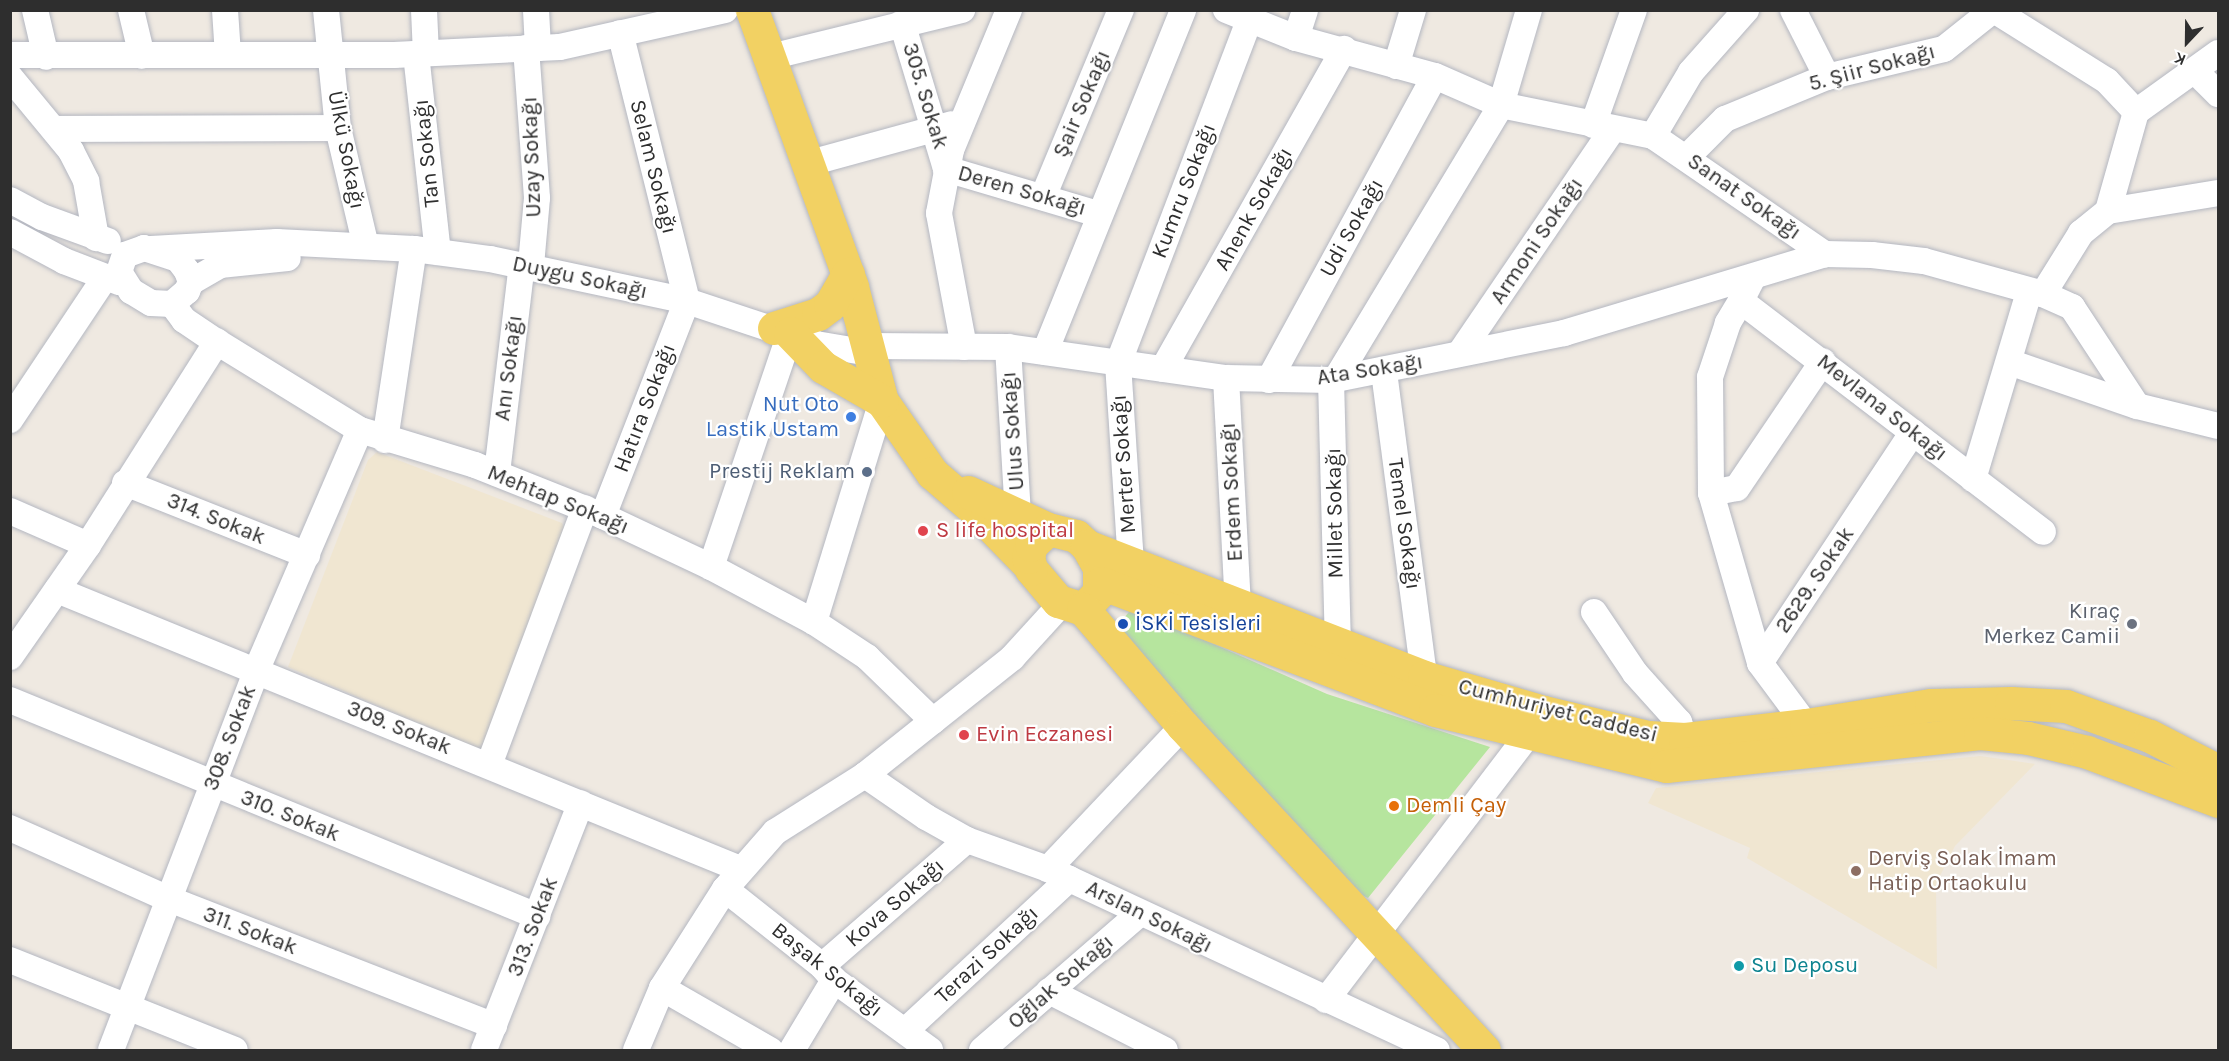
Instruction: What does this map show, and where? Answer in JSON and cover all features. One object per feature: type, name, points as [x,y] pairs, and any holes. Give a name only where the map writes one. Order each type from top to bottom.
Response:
[{"type":"main road","points":[[752,10],[806,164],[848,274],[882,401],[932,473],[975,510],[1030,566],[1044,587],[1082,598],[1183,726],[1484,1050]]},
{"type":"main road","points":[[848,274],[830,305],[818,314],[782,331],[823,367],[882,401]]},
{"type":"main road","points":[[932,473],[1048,529],[1061,530],[1088,546],[1099,568],[1082,598]]},
{"type":"main road","points":[[1030,566],[1031,545],[1048,529]]},
{"type":"main road","name":"Cumhuriyet Caddesi","points":[[1088,546],[1238,607],[1424,677],[1544,712],[1648,737],[1685,739],[1806,725],[1931,705],[2066,706],[2150,736],[2218,771]]},
{"type":"main road","name":"Cumhuriyet Caddesi","points":[[1082,598],[1435,710],[1528,735],[1666,766],[1980,733],[2028,738],[2087,752],[2218,801]]},
{"type":"street","points":[[35,10],[46,57]]},
{"type":"street","points":[[131,10],[142,56]]},
{"type":"street","points":[[225,10],[228,55]]},
{"type":"street","name":"Ülkü Sokağı","points":[[326,10],[338,128],[366,246]]},
{"type":"street","name":"Tan Sokağı","points":[[385,440],[426,250],[421,54],[424,10]]},
{"type":"street","name":"Uzay Sokağı","points":[[526,265],[537,198],[532,48],[536,10]]},
{"type":"street","points":[[10,55],[46,57],[421,54],[532,48],[620,33],[725,10]]},
{"type":"street","points":[[770,57],[902,23],[963,10]]},
{"type":"street","points":[[964,346],[939,213],[946,169],[961,122],[1009,10]]},
{"type":"street","name":"Şair Sokağı","points":[[1043,197],[1121,10]]},
{"type":"street","points":[[1045,352],[1098,214],[1183,10]]},
{"type":"street","name":"Sanat Sokağı","points":[[1226,10],[1296,38],[1344,49],[1435,76],[1501,105],[1653,136],[1687,157],[1825,254],[1872,255],[1924,261],[2036,293],[2072,307],[2138,406]]},
{"type":"street","points":[[1296,38],[1305,10]]},
{"type":"street","points":[[1396,66],[1413,10]]},
{"type":"street","points":[[1334,379],[1501,105],[1529,10]]},
{"type":"street","name":"Armoni Sokağı","points":[[1460,353],[1603,127],[1634,10]]},
{"type":"street","points":[[1653,136],[1691,72],[1746,10]]},
{"type":"street","points":[[1793,10],[1827,76]]},
{"type":"street","points":[[2000,12],[2107,81],[2136,112]]},
{"type":"street","name":"5. Şiir Sokağı","points":[[1687,157],[1725,119],[1827,76],[1944,49],[2000,12]]},
{"type":"street","name":"Kumru Sokağı","points":[[1118,363],[1250,19]]},
{"type":"street","name":"305. Sokak","points":[[902,23],[937,128],[946,169]]},
{"type":"street","name":"Selam Sokağı","points":[[620,33],[687,301]]},
{"type":"street","name":"Ahenk Sokağı","points":[[1163,369],[1344,49]]},
{"type":"street","points":[[2108,211],[2136,112],[2218,53]]},
{"type":"street","points":[[2195,71],[2218,94]]},
{"type":"street","name":"Udi Sokağı","points":[[1269,380],[1435,76]]},
{"type":"street","points":[[10,77],[55,129],[86,181],[96,238]]},
{"type":"street","points":[[806,164],[961,122]]},
{"type":"street","points":[[55,129],[338,128]]},
{"type":"street","name":"Deren Sokağı","points":[[946,169],[1098,214]]},
{"type":"street","points":[[1973,479],[2009,362],[2036,293],[2081,233],[2108,211],[2218,194]]},
{"type":"street","points":[[10,200],[96,238],[147,249],[178,259],[191,282]]},
{"type":"street","points":[[10,232],[114,281],[151,303],[172,304],[187,291],[191,282],[234,262],[366,246]]},
{"type":"street","points":[[10,420],[114,281],[120,264],[133,249],[232,242],[366,246]]},
{"type":"street","name":"Duygu Sokağı","points":[[366,246],[426,250],[526,265],[687,301],[782,331],[802,330],[867,347]]},
{"type":"street","name":"Ata Sokağı","points":[[867,347],[1008,347],[1226,378],[1334,379],[1384,372],[1460,353],[1564,333],[1825,254]]},
{"type":"street","name":"Anı Sokağı","points":[[497,473],[526,265]]},
{"type":"street","points":[[1753,277],[1728,323],[1710,377],[1711,493],[1760,663],[1806,725]]},
{"type":"street","name":"Hatıra Sokağı","points":[[489,765],[594,512],[687,301]]},
{"type":"street","name":"Mevlana Sokağı","points":[[1741,301],[1823,361],[2043,532]]},
{"type":"street","name":"Mehtap Sokağı","points":[[172,304],[184,320],[360,430],[385,440],[497,473],[594,512],[711,567],[814,622],[867,657],[933,721]]},
{"type":"street","points":[[711,567],[782,331]]},
{"type":"street","points":[[10,657],[88,545],[125,483],[217,342]]},
{"type":"street","name":"Ulus Sokağı","points":[[1008,347],[1018,514]]},
{"type":"street","points":[[1711,493],[1737,488],[1823,361]]},
{"type":"street","points":[[2009,362],[2138,406],[2218,426]]},
{"type":"street","name":"Merter Sokağı","points":[[1118,363],[1131,564]]},
{"type":"street","name":"Temel Sokağı","points":[[1384,372],[1424,677]]},
{"type":"street","name":"Erdem Sokağı","points":[[1226,378],[1238,607]]},
{"type":"street","name":"Millet Sokağı","points":[[1334,379],[1338,645]]},
{"type":"street","points":[[814,622],[882,401]]},
{"type":"street","name":"308. Sokak","points":[[111,1050],[257,669],[360,430]]},
{"type":"street","name":"2629. Sokak","points":[[1760,663],[1913,432]]},
{"type":"street","name":"314. Sokak","points":[[125,483],[307,555]]},
{"type":"street","points":[[10,511],[88,545]]},
{"type":"street","name":"309. Sokak","points":[[57,590],[257,669],[581,803],[732,879]]},
{"type":"street","points":[[636,1050],[662,988],[732,879],[775,832],[865,775],[1012,658],[1082,598]]},
{"type":"street","points":[[1594,612],[1635,673],[1679,722],[1685,739]]},
{"type":"street","name":"310. Sokak","points":[[10,700],[537,916]]},
{"type":"street","name":"Terazi Sokağı","points":[[906,1031],[1058,874],[1183,726]]},
{"type":"street","points":[[1326,1000],[1375,932],[1528,735]]},
{"type":"street","name":"Arslan Sokağı","points":[[865,775],[926,817],[967,840],[1058,874],[1437,1050]]},
{"type":"street","name":"313. Sokak","points":[[484,1050],[581,803]]},
{"type":"street","name":"311. Sokak","points":[[10,828],[169,899],[494,1026]]},
{"type":"street","name":"Kova Sokağı","points":[[792,1050],[828,973],[967,840]]},
{"type":"street","name":"Başak Sokağı","points":[[732,879],[828,973],[930,1050]]},
{"type":"street","name":"Oğlak Sokağı","points":[[982,1050],[1140,913]]},
{"type":"street","points":[[10,960],[235,1050]]},
{"type":"street","points":[[662,988],[770,1050]]},
{"type":"street","points":[[1049,991],[1165,1050]]},
{"type":"shaded area","points":[[377,452],[562,523],[567,534],[483,751],[288,667],[368,460]]},
{"type":"shaded area","name":"Derviş Solak İmam Hatip Ortaokulu","points":[[1980,756],[2035,764],[1955,846],[1936,884],[1937,969],[1747,858],[1750,848],[1648,803],[1656,788]]},
{"type":"green space","points":[[1132,608],[1327,694],[1490,747],[1368,898],[1349,889],[1117,627]]},
{"type":"place","name":"Nut Oto Lastik Ustam","points":[[851,417]]},
{"type":"place","name":"Prestij Reklam","points":[[867,472]]},
{"type":"place","name":"S life hospital","points":[[923,531]]},
{"type":"place","name":"İSKİ Tesisleri","points":[[1123,624]]},
{"type":"place","name":"Kıraç Merkez Camii","points":[[2132,624]]},
{"type":"place","name":"Evin Eczanesi","points":[[964,735]]},
{"type":"place","name":"Demli Çay","points":[[1394,806]]},
{"type":"place","name":"Derviş Solak İmam Hatip Ortaokulu","points":[[1856,871]]},
{"type":"place","name":"Su Deposu","points":[[1739,966]]}]
